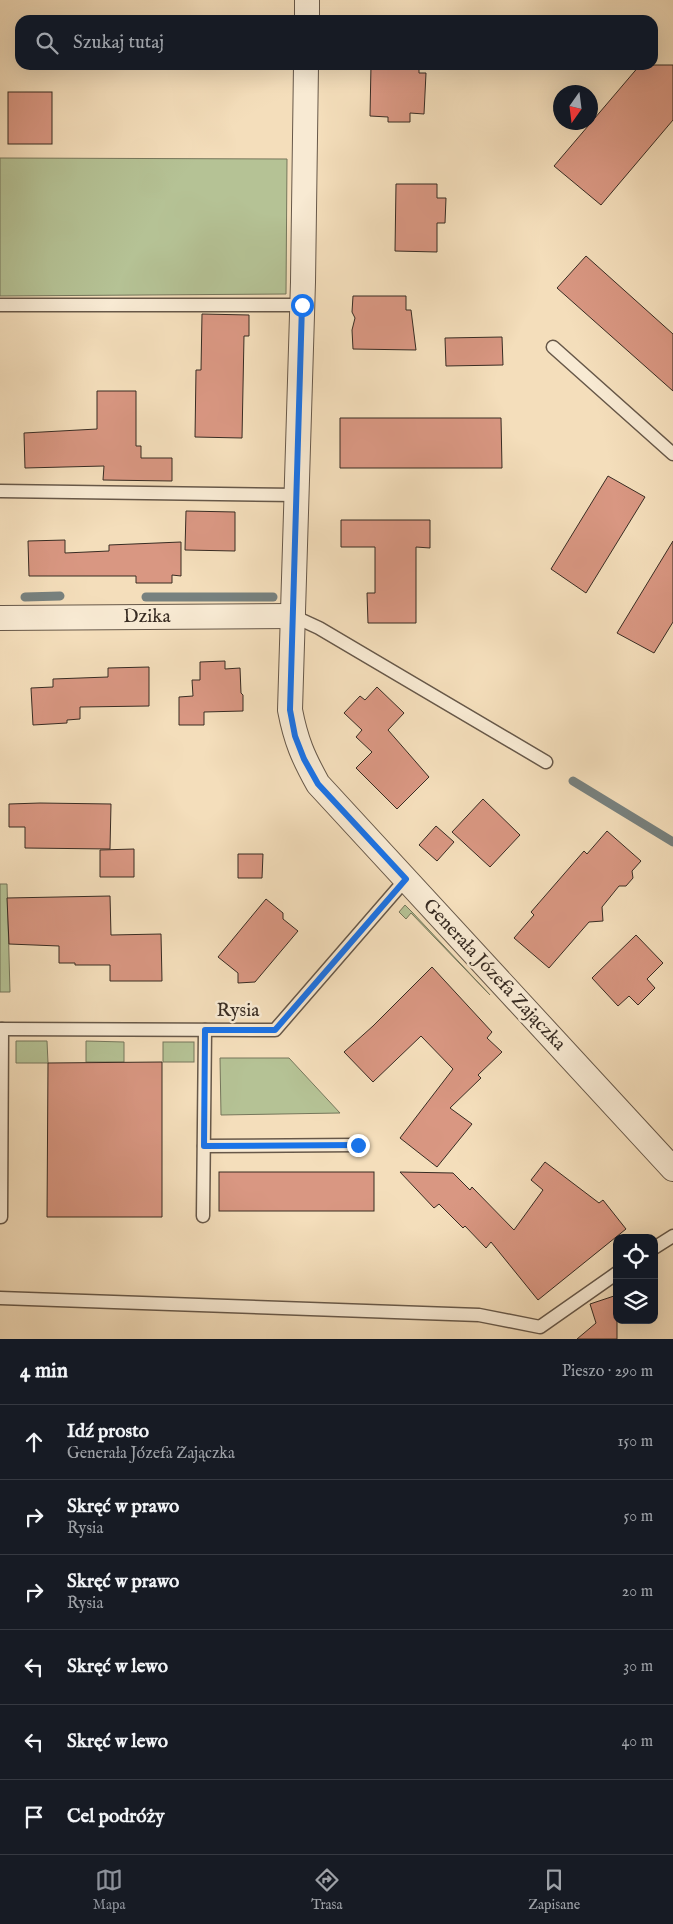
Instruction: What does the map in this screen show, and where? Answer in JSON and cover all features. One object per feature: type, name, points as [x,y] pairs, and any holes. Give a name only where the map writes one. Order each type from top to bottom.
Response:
[{"type":"street","points":[[307,0],[307,15]]},
{"type":"street","name":"Generała Józefa Zajączka","points":[[306,70],[302,305],[290,710],[295,736],[304,759],[318,784],[673,1169]]},
{"type":"street","name":"Dzika","points":[[0,618],[293,616]]},
{"type":"lane","points":[[0,305],[302,305]]},
{"type":"lane","points":[[553,347],[673,454]]},
{"type":"lane","points":[[0,491],[297,495]]},
{"type":"lane","points":[[293,616],[319,628],[546,762]]},
{"type":"lane","name":"Rysia","points":[[1,1029],[275,1030],[406,879]]},
{"type":"lane","points":[[0,1216],[1,1029]]},
{"type":"lane","points":[[203,1216],[205,1030]]},
{"type":"lane","points":[[204,1146],[358,1145]]},
{"type":"lane","points":[[658,1245],[673,1236]]},
{"type":"lane","points":[[0,1298],[479,1315],[540,1327],[613,1276]]},
{"type":"green space","points":[[0,158],[287,159],[286,294],[0,296]]},
{"type":"green space","points":[[0,884],[7,884],[10,992],[0,992]]},
{"type":"green space","points":[[405,905],[490,995],[411,913],[406,919],[399,912]]},
{"type":"green space","points":[[16,1041],[47,1041],[48,1063],[16,1063]]},
{"type":"green space","points":[[86,1041],[124,1042],[124,1062],[86,1062]]},
{"type":"green space","points":[[163,1042],[194,1042],[194,1062],[163,1062]]},
{"type":"green space","points":[[220,1058],[289,1058],[340,1113],[221,1115]]},
{"type":"building","points":[[658,65],[673,65],[673,120],[601,205],[554,166],[585,130],[598,130],[598,114],[636,70],[658,70]]},
{"type":"building","points":[[371,70],[419,70],[419,73],[426,73],[424,114],[410,113],[410,122],[388,122],[388,117],[370,116]]},
{"type":"building","points":[[8,92],[52,92],[52,144],[8,144]]},
{"type":"building","points":[[396,184],[437,184],[437,198],[446,198],[445,223],[437,223],[437,252],[395,251]]},
{"type":"building","points":[[586,256],[673,334],[673,391],[557,288]]},
{"type":"building","points":[[353,296],[406,296],[406,310],[411,310],[416,350],[353,349],[352,330],[355,318],[352,312]]},
{"type":"building","points":[[202,314],[249,315],[249,336],[244,336],[242,438],[195,437],[196,370],[201,370]]},
{"type":"building","points":[[502,337],[503,365],[446,366],[445,338]]},
{"type":"building","points":[[97,391],[136,391],[136,446],[141,446],[141,458],[172,458],[172,481],[103,480],[104,466],[25,468],[24,433],[97,429]]},
{"type":"building","points":[[340,418],[501,418],[502,468],[340,468]]},
{"type":"building","points":[[608,476],[645,497],[586,593],[551,569]]},
{"type":"building","points":[[186,511],[235,512],[235,551],[185,550]]},
{"type":"building","points":[[341,520],[430,520],[430,548],[416,547],[416,623],[368,623],[367,593],[375,593],[375,547],[341,547]]},
{"type":"building","points":[[65,540],[65,553],[109,551],[109,545],[181,542],[181,576],[172,575],[172,583],[136,583],[136,576],[29,576],[28,541]]},
{"type":"building","points":[[673,541],[673,622],[654,653],[617,633]]},
{"type":"building","points":[[225,661],[225,669],[240,668],[243,711],[204,712],[204,725],[179,725],[179,697],[193,696],[192,680],[200,680],[200,662]]},
{"type":"building","points":[[149,667],[149,706],[80,707],[80,719],[67,720],[67,723],[33,725],[31,688],[53,687],[53,679],[108,677],[108,668]]},
{"type":"building","points":[[377,687],[404,713],[388,730],[429,777],[397,809],[356,768],[372,752],[356,737],[362,730],[344,713],[360,696],[365,700]]},
{"type":"building","points":[[483,799],[520,835],[490,867],[452,832]]},
{"type":"building","points":[[9,804],[111,804],[110,849],[25,848],[25,827],[9,827]]},
{"type":"building","points":[[436,826],[454,842],[437,861],[419,845]]},
{"type":"building","points":[[607,831],[641,861],[632,871],[633,878],[626,886],[619,886],[602,907],[603,921],[589,922],[549,968],[514,938],[534,915],[531,912],[584,851],[587,854]]},
{"type":"building","points":[[134,849],[134,877],[100,877],[100,850]]},
{"type":"building","points":[[238,854],[263,854],[262,878],[238,878]]},
{"type":"building","points":[[110,896],[111,935],[161,934],[162,981],[110,981],[110,965],[59,963],[59,946],[9,944],[7,898]]},
{"type":"building","points":[[266,899],[283,913],[283,919],[298,931],[255,982],[238,983],[238,973],[218,957]]},
{"type":"building","points":[[636,935],[663,963],[647,979],[655,988],[638,1005],[629,996],[618,1006],[592,978]]},
{"type":"building","points":[[432,967],[492,1032],[487,1038],[502,1052],[478,1075],[481,1078],[450,1108],[472,1124],[437,1167],[400,1138],[453,1069],[421,1036],[373,1082],[344,1052]]},
{"type":"building","points":[[162,1062],[162,1217],[47,1217],[48,1063]]},
{"type":"building","points":[[545,1162],[599,1203],[603,1200],[626,1229],[620,1234],[613,1234],[613,1239],[538,1300],[491,1242],[486,1248],[465,1226],[463,1228],[439,1204],[434,1208],[400,1172],[453,1173],[470,1190],[472,1187],[514,1230],[543,1190],[531,1180]]},
{"type":"building","points":[[219,1172],[374,1172],[374,1211],[219,1211]]},
{"type":"building","points":[[613,1296],[613,1324],[617,1324],[617,1339],[577,1339],[596,1323],[590,1304]]},
{"type":"waterway","points":[[25,597],[60,596]]},
{"type":"waterway","points":[[146,597],[273,597]]},
{"type":"waterway","points":[[573,781],[673,842]]},
{"type":"route","points":[[302,305],[290,710],[295,736],[304,759],[318,784],[406,879],[275,1030],[205,1030],[204,1146],[358,1145]]}]
